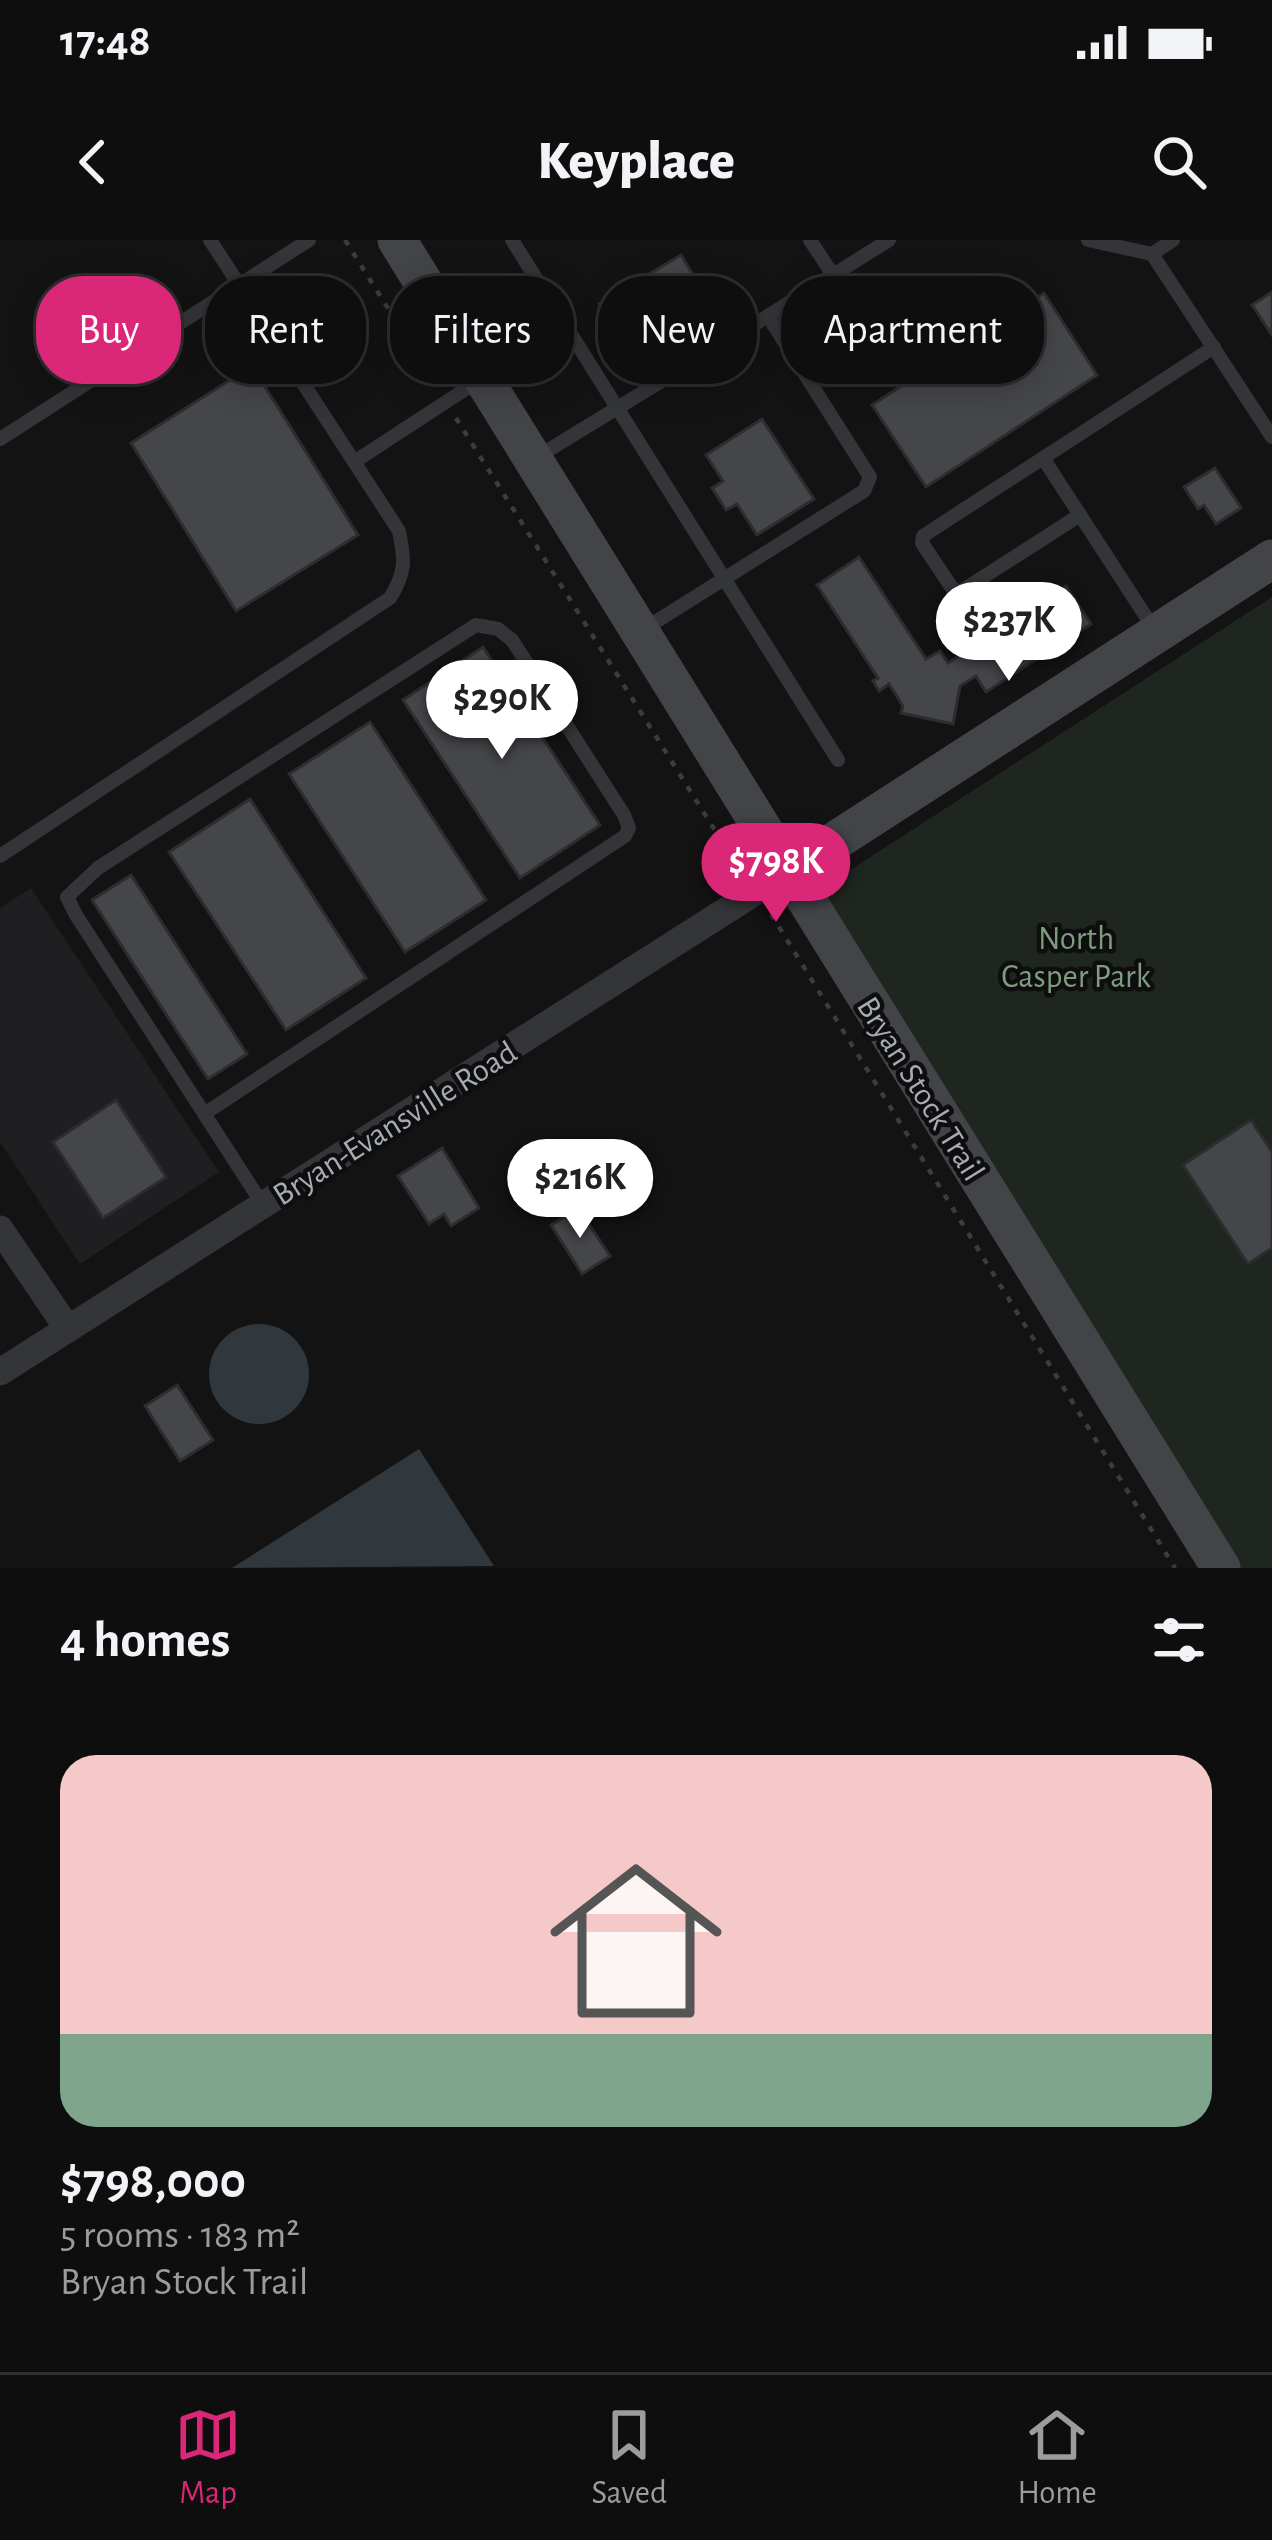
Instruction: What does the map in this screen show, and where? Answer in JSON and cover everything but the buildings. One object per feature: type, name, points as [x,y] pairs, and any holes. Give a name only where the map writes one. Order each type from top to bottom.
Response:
[{"type":"main road","name":"Bryan Stock Trail","points":[[398,240],[420,276]]},
{"type":"main road","name":"Bryan Stock Trail","points":[[487,384],[1221,1568]]},
{"type":"main road","points":[[788,872],[1272,559]]},
{"type":"street","name":"Bryan-Evansville Road","points":[[0,1372],[788,872]]},
{"type":"street","points":[[0,1229],[68,1329]]},
{"type":"lane","points":[[210,240],[233,276]]},
{"type":"lane","points":[[253,276],[309,240]]},
{"type":"lane","points":[[512,240],[838,760]]},
{"type":"lane","points":[[810,240],[833,275]]},
{"type":"lane","points":[[533,460],[889,240]]},
{"type":"lane","points":[[1088,240],[1152,254],[1272,436]]},
{"type":"lane","points":[[1152,254],[1173,240]]},
{"type":"lane","points":[[0,439],[205,307]]},
{"type":"lane","points":[[639,632],[864,491],[870,476],[768,316]]},
{"type":"lane","points":[[1080,515],[960,592],[952,588],[922,543],[923,536],[1214,347]]},
{"type":"lane","points":[[0,856],[390,598],[403,578],[399,531],[303,384]]},
{"type":"lane","points":[[354,462],[474,384]]},
{"type":"lane","points":[[1043,458],[1157,633]]},
{"type":"lane","points":[[204,1114],[625,836],[629,828],[624,815],[512,640],[498,629],[476,625],[98,868],[67,897],[204,1114],[263,1205]]},
{"type":"shaded area","points":[[31,888],[219,1172],[80,1264],[0,1142],[0,908]]},
{"type":"shaded area","points":[[259,1324],[278,1328],[294,1339],[305,1355],[309,1374],[305,1393],[294,1409],[278,1420],[259,1424],[240,1420],[224,1409],[213,1393],[209,1374],[213,1355],[224,1339],[240,1328]]},
{"type":"shaded area","points":[[419,1449],[494,1566],[232,1568]]},
{"type":"green space","name":"North Casper Park","points":[[1272,597],[1272,1568],[1240,1568],[807,898]]}]
